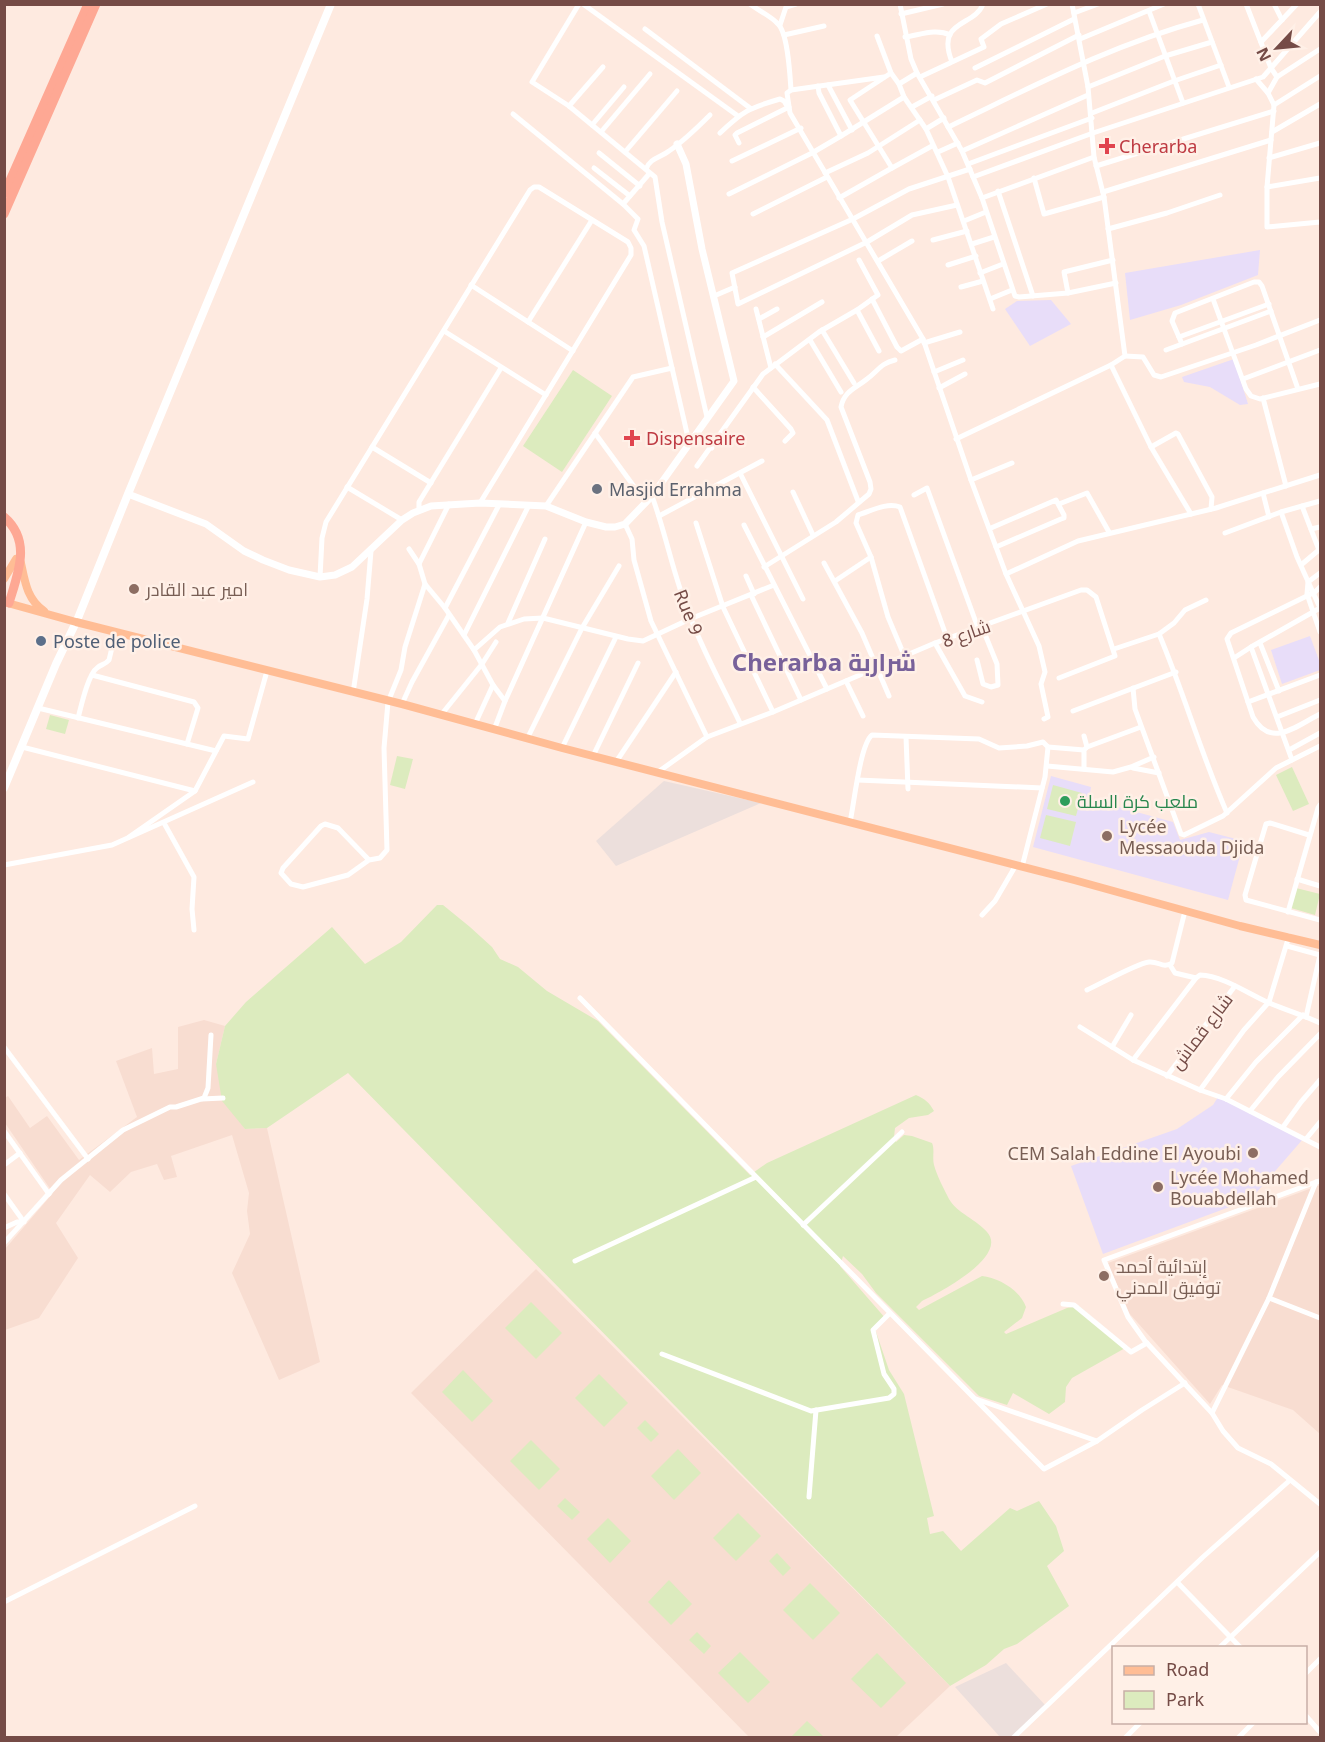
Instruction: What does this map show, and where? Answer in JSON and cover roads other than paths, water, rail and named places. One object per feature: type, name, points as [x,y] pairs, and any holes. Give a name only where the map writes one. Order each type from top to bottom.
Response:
[{"type":"highway","points":[[4,194],[87,4]]},
{"type":"highway","points":[[4,214],[96,4]]},
{"type":"highway","points":[[4,516],[17,533],[21,543],[19,561],[6,601]]},
{"type":"highway","points":[[4,525],[10,531],[19,561]]},
{"type":"main road","points":[[4,788],[76,622],[331,4]]},
{"type":"main road","points":[[19,561],[30,596],[39,608],[49,614]]},
{"type":"main road","points":[[4,579],[19,561]]},
{"type":"main road","points":[[6,601],[76,622],[402,704],[527,739],[1320,945]]},
{"type":"street","points":[[707,417],[665,233],[655,177],[569,106],[532,82],[581,4],[738,116]]},
{"type":"street","points":[[750,4],[780,25],[784,35],[791,90]]},
{"type":"street","points":[[780,25],[786,6],[796,4]]},
{"type":"street","points":[[900,4],[905,38],[918,75],[963,151],[982,198],[1015,296],[1068,293],[1116,283]]},
{"type":"street","points":[[901,14],[943,4]]},
{"type":"street","points":[[983,4],[979,12],[957,24],[950,35],[948,51],[952,62],[984,46],[981,39],[1001,24],[1047,4]]},
{"type":"street","points":[[1072,4],[1088,87],[1094,158],[1104,195],[1125,357]]},
{"type":"street","points":[[975,68],[1098,4]]},
{"type":"street","points":[[912,107],[977,80],[985,83],[1080,37],[1164,4]]},
{"type":"street","points":[[1198,4],[1229,87]]},
{"type":"street","points":[[1246,4],[1271,68],[1277,77]]},
{"type":"street","points":[[1274,4],[1282,20]]},
{"type":"street","points":[[1261,42],[1297,4]]},
{"type":"street","points":[[1149,11],[1182,103]]},
{"type":"street","points":[[973,177],[1093,133],[1263,77],[1320,12]]},
{"type":"street","points":[[948,127],[1084,61],[1157,33],[1203,20]]},
{"type":"street","points":[[784,35],[824,26]]},
{"type":"street","points":[[645,29],[750,108]]},
{"type":"street","points":[[905,38],[937,32],[950,35]]},
{"type":"street","points":[[877,36],[890,75],[899,84],[904,97],[926,129],[932,146],[938,152],[993,309]]},
{"type":"street","points":[[1088,87],[1165,56],[1212,42]]},
{"type":"street","points":[[1268,93],[1277,77],[1320,50]]},
{"type":"street","points":[[899,84],[950,63]]},
{"type":"street","points":[[957,205],[912,215],[867,242],[738,304],[732,273],[853,219],[909,189],[948,177],[969,166],[1174,81],[1221,65]]},
{"type":"street","points":[[569,106],[603,67]]},
{"type":"street","points":[[601,132],[650,74]]},
{"type":"street","points":[[788,108],[786,93],[791,90],[890,75]]},
{"type":"street","points":[[890,75],[850,100],[892,168]]},
{"type":"street","points":[[1096,166],[1274,108],[1320,76]]},
{"type":"street","points":[[1256,79],[1268,93],[1274,108],[1267,187],[1267,227],[1320,222]]},
{"type":"street","points":[[828,85],[852,130]]},
{"type":"street","points":[[818,86],[819,93],[840,136]]},
{"type":"street","points":[[592,125],[624,87]]},
{"type":"street","points":[[625,152],[678,91]]},
{"type":"street","points":[[963,151],[1088,95]]},
{"type":"street","points":[[729,194],[812,153],[904,97]]},
{"type":"street","points":[[720,133],[750,108],[780,99],[784,101],[801,128],[812,153],[924,341],[956,439],[991,528],[1006,574],[1039,646],[1045,672],[1041,684],[1048,717],[1044,719]]},
{"type":"street","points":[[1272,132],[1320,104]]},
{"type":"street","points":[[739,143],[736,134],[788,108]]},
{"type":"street","points":[[513,114],[623,204],[638,219],[634,230],[644,246],[689,442]]},
{"type":"street","points":[[623,204],[640,186],[649,162],[669,151],[694,132],[710,115]]},
{"type":"street","points":[[926,129],[944,118]]},
{"type":"street","points":[[753,214],[878,146],[920,120]]},
{"type":"street","points":[[732,161],[801,128]]},
{"type":"street","points":[[1034,178],[1044,214],[1104,195],[1180,166],[1271,140]]},
{"type":"street","points":[[938,152],[958,143]]},
{"type":"street","points":[[1269,158],[1320,143]]},
{"type":"street","points":[[128,494],[211,526],[243,551],[263,560],[289,570],[320,577],[342,572],[360,560],[402,520],[419,510],[449,504],[546,506],[586,522],[606,527],[625,524],[652,496],[733,384],[734,378],[695,219],[686,164],[677,144]]},
{"type":"street","points":[[839,198],[932,146]]},
{"type":"street","points":[[599,153],[640,186]]},
{"type":"street","points":[[982,198],[1094,158]]},
{"type":"street","points":[[594,168],[630,196]]},
{"type":"street","points":[[1267,187],[1320,178]]},
{"type":"street","points":[[320,577],[324,527],[530,190],[534,187],[542,188],[628,242],[631,248],[630,258],[480,503]]},
{"type":"street","points":[[998,191],[1034,296]]},
{"type":"street","points":[[1108,229],[1167,213],[1220,195]]},
{"type":"street","points":[[964,221],[986,212]]},
{"type":"street","points":[[528,322],[592,220]]},
{"type":"street","points":[[933,240],[967,231]]},
{"type":"street","points":[[972,244],[994,237]]},
{"type":"street","points":[[878,261],[912,241]]},
{"type":"street","points":[[631,248],[644,246]]},
{"type":"street","points":[[948,265],[976,256]]},
{"type":"street","points":[[698,466],[753,387],[773,366],[822,330],[878,295],[859,260]]},
{"type":"street","points":[[1068,293],[1064,272],[1113,260]]},
{"type":"street","points":[[980,273],[1003,264]]},
{"type":"street","points":[[872,282],[885,274]]},
{"type":"street","points":[[961,287],[983,281]]},
{"type":"street","points":[[1181,340],[1172,321],[1174,315],[1257,282],[1261,284],[1269,304],[1298,389]]},
{"type":"street","points":[[471,285],[573,351]]},
{"type":"street","points":[[714,296],[735,287]]},
{"type":"street","points":[[990,299],[1012,291]]},
{"type":"street","points":[[872,298],[901,351],[924,341],[960,332]]},
{"type":"street","points":[[1213,299],[1249,394],[1254,398],[1263,398],[1320,384]]},
{"type":"street","points":[[763,337],[822,302]]},
{"type":"street","points":[[1166,351],[1181,340],[1269,304]]},
{"type":"street","points":[[756,309],[773,366],[826,420],[858,501]]},
{"type":"street","points":[[759,319],[777,309]]},
{"type":"street","points":[[857,310],[879,351]]},
{"type":"street","points":[[1181,340],[1271,311]]},
{"type":"street","points":[[956,439],[1125,357],[1143,357],[1154,375],[1161,377],[1320,320]]},
{"type":"street","points":[[822,330],[854,383]]},
{"type":"street","points":[[444,331],[546,396]]},
{"type":"street","points":[[810,340],[841,392]]},
{"type":"street","points":[[1243,379],[1320,350]]},
{"type":"street","points":[[764,567],[836,522],[869,494],[871,489],[842,406],[843,398],[868,379],[878,367],[895,360]]},
{"type":"street","points":[[934,372],[963,360]]},
{"type":"street","points":[[1111,365],[1151,447],[1191,514]]},
{"type":"street","points":[[419,510],[419,502],[501,368]]},
{"type":"street","points":[[546,506],[633,377],[672,368]]},
{"type":"street","points":[[939,388],[965,374]]},
{"type":"street","points":[[753,387],[792,429],[793,433],[785,441]]},
{"type":"street","points":[[1263,398],[1287,486]]},
{"type":"street","points":[[595,433],[646,503]]},
{"type":"street","points":[[695,434],[712,448]]},
{"type":"street","points":[[1151,447],[1178,434],[1212,497],[1211,509]]},
{"type":"street","points":[[372,447],[430,483]]},
{"type":"street","points":[[659,516],[762,462]]},
{"type":"street","points":[[971,480],[1012,463]]},
{"type":"street","points":[[740,473],[802,599]]},
{"type":"street","points":[[1006,574],[1078,541],[1211,509],[1320,475]]},
{"type":"street","points":[[347,487],[402,520]]},
{"type":"street","points":[[914,495],[927,488],[980,628],[997,664],[998,684],[991,687],[983,684],[977,660]]},
{"type":"street","points":[[793,492],[813,535]]},
{"type":"street","points":[[1059,504],[1087,493],[1109,532]]},
{"type":"street","points":[[1263,494],[1269,517]]},
{"type":"street","name":"Rue 9","points":[[652,496],[669,560],[690,619],[740,723]]},
{"type":"street","points":[[991,528],[1056,500],[1064,518],[996,547]]},
{"type":"street","points":[[1225,533],[1281,512],[1320,501]]},
{"type":"street","points":[[419,564],[449,504]]},
{"type":"street","points":[[445,608],[499,505]]},
{"type":"street","points":[[464,635],[529,505]]},
{"type":"street","points":[[904,655],[888,617],[871,556],[856,523],[858,515],[885,506],[897,505],[903,513],[947,638]]},
{"type":"street","points":[[1301,565],[1320,550],[1302,506]]},
{"type":"street","points":[[1234,658],[1251,646],[1320,608],[1281,512]]},
{"type":"street","points":[[494,730],[586,522]]},
{"type":"street","points":[[696,523],[723,607],[773,712]]},
{"type":"street","points":[[625,524],[632,539],[634,560],[657,636],[707,737]]},
{"type":"street","points":[[744,525],[828,689]]},
{"type":"street","points":[[1311,529],[1320,526]]},
{"type":"street","points":[[508,623],[545,539]]},
{"type":"street","points":[[409,549],[419,564],[425,584],[464,635],[505,701]]},
{"type":"street","points":[[353,693],[367,599],[371,551]]},
{"type":"street","points":[[835,581],[871,556]]},
{"type":"street","points":[[824,563],[862,633],[889,696]]},
{"type":"street","points":[[527,739],[582,628],[619,566]]},
{"type":"street","points":[[1320,573],[1308,582],[1307,594],[1319,623],[1320,632]]},
{"type":"street","points":[[746,576],[752,595],[801,700]]},
{"type":"street","points":[[369,860],[338,828],[325,824],[321,825],[290,859],[281,873],[291,884],[303,887],[348,875],[369,860],[380,858],[385,854],[388,846],[384,747],[388,702],[401,670],[405,647],[425,584]]},
{"type":"street","points":[[474,650],[500,627],[524,619],[543,618],[637,641],[657,636],[690,619],[774,585]]},
{"type":"street","points":[[1320,587],[1315,592],[1231,633],[1227,639],[1258,726],[1271,734],[1282,733],[1320,714]]},
{"type":"street","name":"شارع 8","points":[[658,772],[707,737],[773,712],[947,638],[1081,590],[1087,590],[1096,597],[1114,649]]},
{"type":"street","points":[[1059,678],[1114,657],[1116,654],[1114,649],[1159,634],[1174,623],[1185,610],[1206,600]]},
{"type":"street","points":[[402,704],[412,681],[449,615]]},
{"type":"street","points":[[78,718],[92,675],[96,668],[109,660],[116,632]]},
{"type":"street","points":[[1159,634],[1176,672],[1211,777],[1227,813]]},
{"type":"street","points":[[562,748],[615,637]]},
{"type":"street","points":[[441,715],[482,664],[496,642]]},
{"type":"street","points":[[935,643],[965,696],[982,702]]},
{"type":"street","points":[[1260,643],[1279,691]]},
{"type":"street","points":[[1251,646],[1292,760]]},
{"type":"street","points":[[593,756],[638,663]]},
{"type":"street","points":[[120,843],[195,791],[224,736],[248,740],[267,671]]},
{"type":"street","points":[[616,762],[676,672]]},
{"type":"street","points":[[1073,711],[1176,672]]},
{"type":"street","points":[[92,675],[194,702],[198,708],[187,744]]},
{"type":"street","points":[[1248,702],[1320,675]]},
{"type":"street","points":[[846,681],[863,717]]},
{"type":"street","points":[[475,724],[493,685]]},
{"type":"street","points":[[1133,688],[1135,709],[1181,834],[1186,835],[1227,813],[1276,768],[1320,746]]},
{"type":"street","points":[[1277,717],[1320,700]]},
{"type":"street","points":[[38,708],[216,751]]},
{"type":"street","points":[[850,822],[861,761],[868,737],[877,734],[979,739],[999,748],[1027,746],[1043,742],[1048,747],[1086,749],[1141,727]]},
{"type":"street","points":[[1289,750],[1320,733]]},
{"type":"street","points":[[1084,736],[1086,749],[1084,769]]},
{"type":"street","points":[[906,737],[908,789]]},
{"type":"street","points":[[22,747],[195,791]]},
{"type":"street","points":[[982,915],[995,902],[1019,866],[1042,788],[1048,747]]},
{"type":"street","points":[[1047,766],[1113,772],[1154,757]]},
{"type":"street","points":[[1131,767],[1159,773]]},
{"type":"street","points":[[858,780],[1042,788]]},
{"type":"street","points":[[4,865],[93,850],[120,843],[253,782]]},
{"type":"street","points":[[1288,912],[1317,808],[1320,805]]},
{"type":"street","points":[[164,823],[194,877],[192,909],[194,930]]},
{"type":"street","points":[[1309,835],[1270,823],[1266,824],[1246,890],[1246,900],[1320,921]]},
{"type":"street","points":[[1297,879],[1320,886]]},
{"type":"street","points":[[1170,965],[1185,911]]},
{"type":"street","points":[[1200,1090],[1244,1030],[1269,1002],[1289,936]]},
{"type":"street","points":[[1226,1099],[1256,1062],[1305,1016],[1320,954],[1287,946]]},
{"type":"street","points":[[1087,990],[1148,962],[1170,965]]},
{"type":"street","points":[[1170,965],[1175,973],[1196,978]]},
{"type":"street","points":[[1133,1060],[1200,975],[1235,986],[1320,1023]]},
{"type":"street","name":"شارع قماش","points":[[1167,1076],[1235,986]]},
{"type":"street","points":[[580,998],[1044,1469],[1097,1441],[1185,1383]]},
{"type":"street","points":[[1112,1047],[1131,1015]]},
{"type":"street","points":[[1080,1027],[1133,1060],[1226,1099],[1320,1146]]},
{"type":"street","points":[[1250,1111],[1278,1077],[1320,1034]]},
{"type":"street","points":[[200,1100],[204,1098],[208,1088],[211,1035]]},
{"type":"street","points":[[4,1047],[88,1159]]},
{"type":"street","points":[[1283,1127],[1320,1080]]},
{"type":"street","points":[[4,1243],[61,1180],[123,1130],[170,1107],[200,1100],[223,1098]]},
{"type":"street","points":[[1306,1139],[1320,1122]]},
{"type":"street","points":[[4,1131],[49,1194]]},
{"type":"street","points":[[803,1225],[902,1132]]},
{"type":"street","points":[[4,1165],[20,1153]]},
{"type":"street","points":[[575,1261],[756,1177]]},
{"type":"street","points":[[1212,1413],[1269,1298],[1318,1182]]},
{"type":"street","points":[[1318,1182],[1104,1260],[1128,1317],[1147,1343],[1212,1413],[1223,1431],[1239,1448],[1271,1464],[1320,1504]]},
{"type":"street","points":[[4,1194],[24,1222]]},
{"type":"street","points":[[4,1228],[17,1222],[24,1222]]},
{"type":"street","points":[[1269,1298],[1320,1318]]},
{"type":"street","points":[[1063,1304],[1074,1305],[1131,1352],[1147,1343]]},
{"type":"street","points":[[662,1354],[812,1411],[889,1398],[894,1394],[894,1389],[884,1374],[873,1330],[890,1313]]},
{"type":"street","points":[[974,1399],[1097,1441]]},
{"type":"street","points":[[808,1497],[816,1410]]},
{"type":"street","points":[[1012,1737],[1177,1582],[1289,1481]]},
{"type":"street","points":[[4,1602],[195,1506]]},
{"type":"street","points":[[1220,1646],[1320,1552]]},
{"type":"street","points":[[1177,1582],[1240,1646]]},
{"type":"street","points":[[1307,1671],[1320,1659]]},
{"type":"street","points":[[1307,1718],[1320,1732]]},
{"type":"street","points":[[1125,1737],[1139,1724]]},
{"type":"street","points":[[1238,1737],[1252,1724]]},
{"type":"place","name":"Cherarba","points":[[1107,146]]},
{"type":"place","name":"Dispensaire","points":[[632,438]]},
{"type":"place","name":"Masjid Errahma","points":[[597,489]]},
{"type":"place","name":"امير عبد القادر","points":[[134,589]]},
{"type":"place","name":"Poste de police","points":[[41,641]]},
{"type":"place","name":"ملعب كرة السلة","points":[[1065,801]]},
{"type":"place","name":"Lycée Messaouda Djida","points":[[1107,836]]},
{"type":"place","name":"CEM Salah Eddine El Ayoubi","points":[[1253,1153]]},
{"type":"place","name":"Lycée Mohamed Bouabdellah","points":[[1158,1187]]},
{"type":"place","name":"إبتدائية أحمد توفيق المدني","points":[[1104,1276]]},
{"type":"district","name":"Cherarba شراربة","points":[[824,661]]}]
